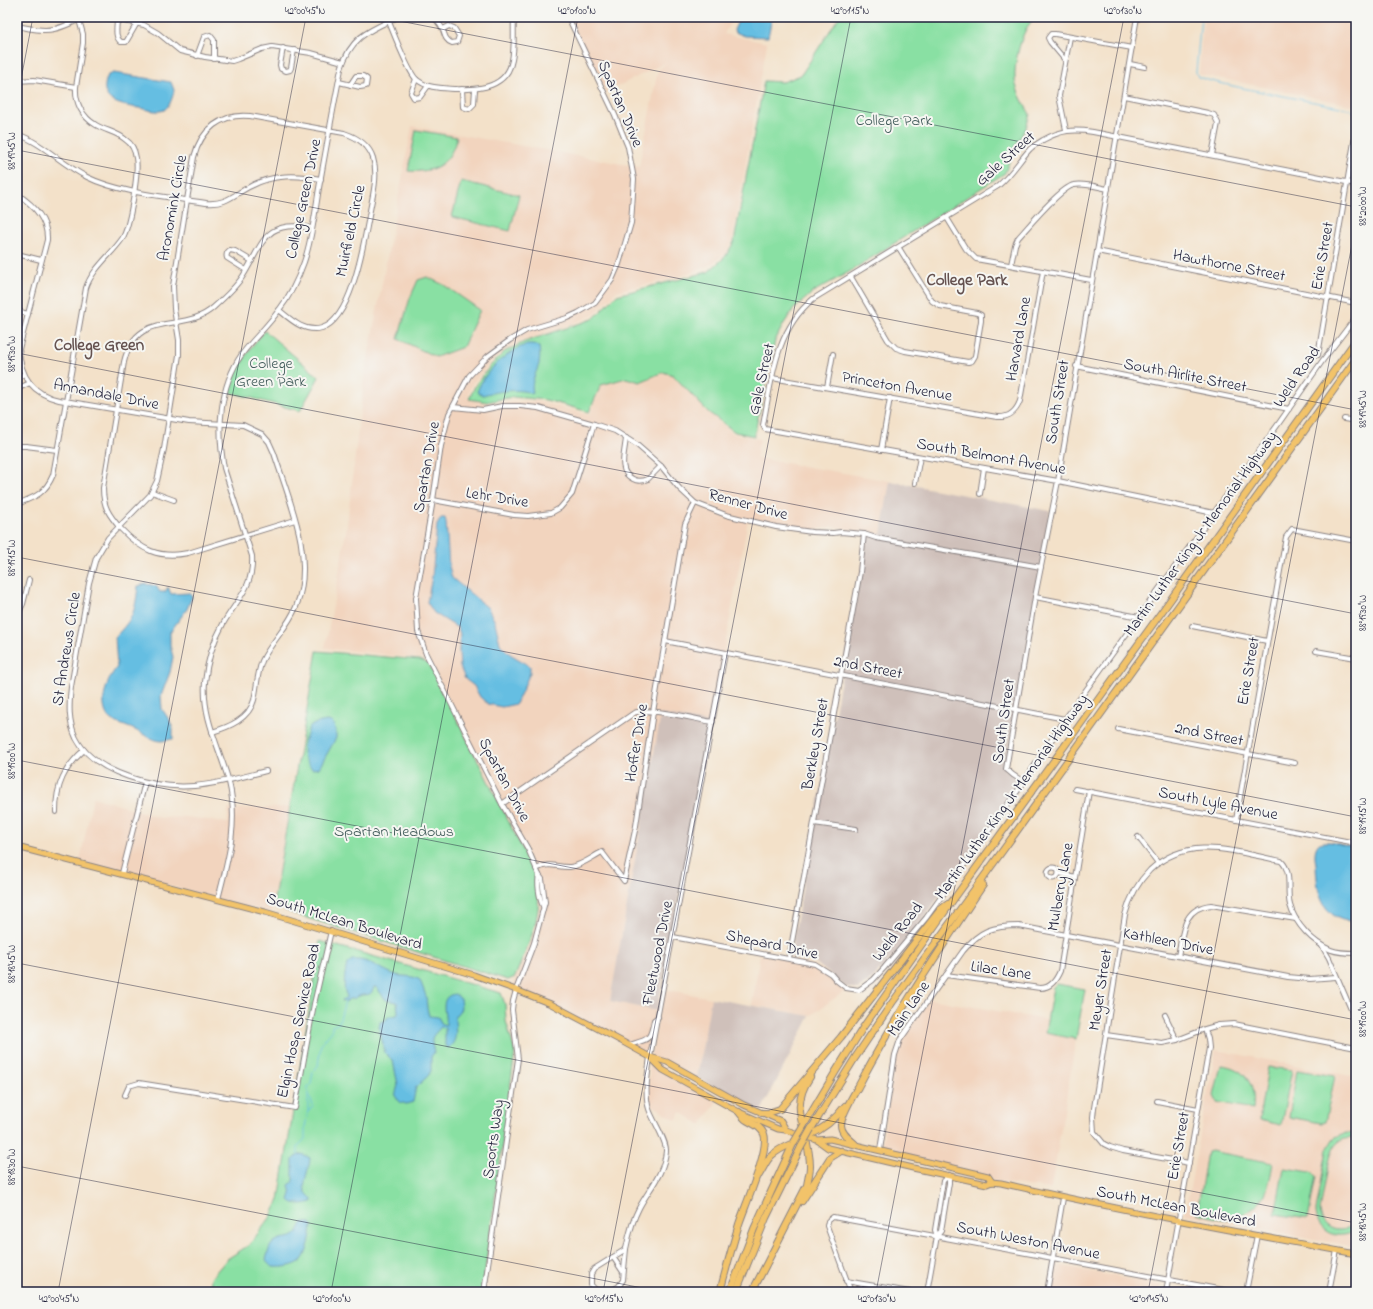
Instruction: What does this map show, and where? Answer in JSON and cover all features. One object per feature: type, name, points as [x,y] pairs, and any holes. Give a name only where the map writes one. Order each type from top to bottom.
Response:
[{"type":"highway","name":"Martin Luther King Jr Memorial Highway","points":[[730,1292],[754,1229],[794,1144],[864,1026],[1356,340]]},
{"type":"highway","name":"Martin Luther King Jr Memorial Highway","points":[[736,1292],[766,1218],[801,1147],[843,1077],[892,1003],[1356,358]]},
{"type":"highway","points":[[855,1144],[842,1131],[842,1118],[898,1016],[925,972],[996,865],[1006,846]]},
{"type":"highway","points":[[762,1113],[780,1109],[859,1015],[940,910],[953,900]]},
{"type":"highway","points":[[752,1292],[806,1185],[810,1167],[806,1138],[799,1110],[801,1095],[807,1081],[823,1058]]},
{"type":"highway","points":[[753,1185],[769,1157],[783,1146],[806,1138],[827,1125],[834,1119],[857,1089]]},
{"type":"highway","points":[[720,1292],[739,1225],[764,1151],[765,1138],[763,1132],[759,1127],[745,1119],[738,1112]]},
{"type":"highway","points":[[788,1222],[830,1158],[841,1151]]},
{"type":"main road","name":"South McLean Boulevard","points":[[17,847],[122,873],[330,931],[474,975],[516,990],[551,1004],[650,1057],[667,1062],[762,1113],[781,1121],[786,1130]]},
{"type":"main road","name":"South McLean Boulevard","points":[[650,1057],[663,1070],[738,1112],[778,1129],[786,1130],[806,1138],[817,1140],[830,1139],[855,1144],[988,1176],[992,1182]]},
{"type":"main road","name":"South McLean Boulevard","points":[[817,1140],[828,1148],[987,1184],[992,1182],[1178,1221],[1356,1254]]},
{"type":"street","points":[[17,26],[47,31],[57,29],[89,17]]},
{"type":"street","points":[[103,17],[137,23],[152,28],[180,51],[197,56],[232,61],[267,48],[283,48],[319,55],[343,62]]},
{"type":"street","name":"College Green Drive","points":[[218,899],[232,844],[233,822],[228,780],[212,732],[207,711],[205,694],[207,665],[210,652],[217,637],[224,623],[245,591],[252,571],[252,556],[224,468],[220,445],[220,423],[226,392],[236,364],[248,346],[279,310],[291,292],[304,262],[312,228],[343,62],[349,49],[363,34],[398,17]]},
{"type":"street","points":[[434,17],[443,29],[443,35],[446,39],[452,43],[457,42],[460,36],[454,28],[449,26],[443,29]]},
{"type":"street","points":[[389,22],[410,69],[416,78],[428,86],[437,88],[475,89],[489,87],[497,83],[503,78],[510,67],[513,58],[514,17]]},
{"type":"street","name":"Spartan Drive","points":[[516,990],[534,943],[545,902],[542,879],[536,869],[528,849],[502,804],[426,654],[418,631],[416,598],[441,446],[449,414],[469,376],[488,356],[527,330],[578,314],[595,303],[612,280],[626,243],[631,223],[634,196],[634,179],[628,147],[615,115],[568,17]]},
{"type":"street","name":"South Street","points":[[1024,782],[1006,769],[1035,597],[1058,481],[1076,366],[1137,17]]},
{"type":"street","points":[[117,19],[117,35],[121,42],[126,42],[137,23]]},
{"type":"street","points":[[17,504],[35,497],[44,491],[53,475],[86,288],[94,273],[109,256],[124,234],[134,191],[137,169],[134,150],[129,142],[123,137],[96,125],[86,117],[77,102],[75,94],[83,43],[83,34],[79,20]]},
{"type":"street","points":[[1065,60],[1049,40],[1049,36],[1051,34],[1070,36],[1132,48]]},
{"type":"street","points":[[197,56],[204,37],[210,35],[214,40],[214,59]]},
{"type":"street","points":[[1066,130],[1059,96],[1070,36]]},
{"type":"street","points":[[283,48],[280,65],[281,69],[286,71],[290,70],[291,68],[294,50]]},
{"type":"street","points":[[1130,64],[1145,67]]},
{"type":"street","points":[[416,78],[411,93],[414,98],[420,97],[428,86]]},
{"type":"street","points":[[17,81],[34,80],[76,87]]},
{"type":"street","points":[[339,82],[350,85]]},
{"type":"street","points":[[462,89],[463,107],[469,109],[474,104],[475,89]]},
{"type":"street","points":[[1124,96],[1208,113],[1214,116],[1218,124],[1212,155]]},
{"type":"street","name":"Aronomink Circle","points":[[169,419],[178,360],[179,340],[174,309],[173,286],[197,145],[209,128],[218,122],[233,116],[245,116],[330,131]]},
{"type":"street","name":"Gale Street","points":[[764,428],[772,378],[781,343],[786,332],[799,313],[814,299],[998,186],[1012,173],[1034,145],[1052,135],[1066,130],[1085,131],[1356,184]]},
{"type":"street","name":"Muirfield Circle","points":[[279,310],[302,327],[314,329],[326,326],[337,317],[341,310],[358,269],[374,184],[375,167],[371,153],[358,140],[344,133],[330,131]]},
{"type":"street","points":[[17,134],[35,143],[86,177],[134,191],[206,203],[218,203],[230,199],[255,184],[278,177],[297,176],[321,179]]},
{"type":"street","name":"Erie Street","points":[[1318,356],[1355,136]]},
{"type":"street","points":[[1011,266],[1015,245],[1018,238],[1062,191],[1075,185],[1108,189]]},
{"type":"street","name":"Annandale Drive","points":[[17,194],[36,209],[43,219],[46,228],[47,240],[19,349],[24,374],[30,383],[42,394],[66,402],[189,422],[236,424],[250,427],[262,434],[269,442],[274,453],[302,544],[304,568],[301,589],[296,607],[262,661],[259,670],[254,702],[249,711],[238,722],[212,732]]},
{"type":"street","points":[[947,218],[966,250],[974,257],[981,260],[1011,266],[1091,280]]},
{"type":"street","points":[[295,520],[188,553],[165,555],[149,551],[142,547],[110,517],[103,498],[103,488],[124,362],[127,352],[136,336],[152,327],[203,315],[214,308],[236,285],[252,261],[262,242],[274,230],[291,225],[312,228]]},
{"type":"street","points":[[851,277],[888,340],[896,348],[900,350],[970,362],[975,356],[982,318],[979,314],[940,306],[932,301],[899,248]]},
{"type":"street","points":[[246,270],[227,258],[226,254],[228,251],[232,250],[252,261]]},
{"type":"street","name":"Hawthorne Street","points":[[1097,251],[1356,303]]},
{"type":"street","points":[[17,254],[41,260]]},
{"type":"street","name":"Harvard Lane","points":[[1016,410],[1021,398],[1043,271]]},
{"type":"street","points":[[17,311],[28,314]]},
{"type":"street","name":"Weld Road","points":[[859,990],[877,976],[907,942],[930,912],[1024,782],[1065,719],[1323,360],[1356,317]]},
{"type":"street","points":[[827,387],[833,354]]},
{"type":"street","name":"South Airlite Street","points":[[1076,366],[1289,409]]},
{"type":"street","points":[[17,378],[24,374]]},
{"type":"street","name":"Princeton Avenue","points":[[772,378],[997,417],[1006,416],[1016,410]]},
{"type":"street","points":[[17,387],[30,383]]},
{"type":"street","points":[[881,450],[890,398]]},
{"type":"street","name":"Renner Drive","points":[[453,407],[483,410],[502,406],[538,408],[614,431],[637,445],[661,466],[679,488],[695,503],[726,515],[776,527],[812,532],[864,534],[876,538],[1041,567]]},
{"type":"street","name":"St Andrews Circle","points":[[169,419],[160,471],[152,492],[108,538],[100,550],[92,569],[71,687],[69,716],[75,737],[84,750],[96,761],[109,768],[145,782],[187,786],[210,784],[266,771]]},
{"type":"street","points":[[1344,419],[1356,421]]},
{"type":"street","name":"Lehr Drive","points":[[433,500],[528,516],[550,512],[560,508],[572,494],[594,424]]},
{"type":"street","name":"South Belmont Avenue","points":[[764,428],[1058,481],[1214,513]]},
{"type":"street","points":[[626,438],[623,466],[624,471],[628,476],[636,481],[645,480],[648,479],[661,466]]},
{"type":"street","points":[[17,446],[32,446],[58,450]]},
{"type":"street","points":[[915,483],[920,457]]},
{"type":"street","points":[[980,494],[984,468]]},
{"type":"street","points":[[152,492],[174,500]]},
{"type":"street","name":"Hoffer Drive","points":[[536,869],[550,865],[571,867],[602,852],[624,881],[636,826],[653,712],[685,524],[695,503]]},
{"type":"street","name":"Erie Street","points":[[1236,820],[1286,537],[1292,529],[1356,541]]},
{"type":"street","name":"Berkley Street","points":[[789,958],[860,572],[864,534]]},
{"type":"street","points":[[17,616],[23,604],[29,580]]},
{"type":"street","points":[[1035,597],[1139,617]]},
{"type":"street","points":[[1192,626],[1267,641]]},
{"type":"street","name":"2nd Street","points":[[665,641],[1065,719]]},
{"type":"street","points":[[1316,651],[1356,658]]},
{"type":"street","name":"Fleetwood Drive","points":[[624,1272],[626,1248],[630,1229],[639,1208],[652,1188],[664,1164],[666,1148],[649,1108],[647,1089],[650,1057],[725,653]]},
{"type":"street","points":[[502,804],[634,713],[640,711],[653,712],[713,722]]},
{"type":"street","name":"2nd Street","points":[[1118,729],[1295,763]]},
{"type":"street","points":[[56,812],[58,792],[62,778],[69,765],[84,750]]},
{"type":"street","points":[[122,873],[145,782]]},
{"type":"street","name":"South Lyle Avenue","points":[[1075,788],[1356,842]]},
{"type":"street","name":"Mulberry Lane","points":[[1052,984],[1060,971],[1090,792]]},
{"type":"street","points":[[814,823],[856,829]]},
{"type":"street","points":[[1138,837],[1158,863]]},
{"type":"street","name":"Meyer Street","points":[[1189,1163],[1110,1147],[1104,1144],[1094,1132],[1092,1117],[1125,915],[1133,892],[1141,880],[1158,863],[1173,854],[1192,849],[1212,848],[1281,861],[1287,869],[1290,906],[1296,919]]},
{"type":"street","points":[[1059,873],[1075,877]]},
{"type":"street","points":[[1178,956],[1185,923],[1191,913],[1202,907],[1211,905],[1296,919],[1310,936],[1322,946],[1334,951],[1356,952]]},
{"type":"street","name":"Kathleen Drive","points":[[996,927],[1019,926],[1288,977],[1310,979],[1336,976]]},
{"type":"street","name":"Main Lane","points":[[880,1150],[895,1055],[903,1035],[963,951],[987,930],[996,927]]},
{"type":"street","name":"Elgin Hosp Service Road","points":[[125,1095],[129,1086],[139,1083],[295,1108],[314,1004],[330,931]]},
{"type":"street","name":"Shepard Drive","points":[[673,937],[815,964],[831,974],[846,988],[859,990]]},
{"type":"street","points":[[1322,946],[1329,958],[1356,1021]]},
{"type":"street","name":"Lilac Lane","points":[[946,975],[1040,988],[1046,988],[1052,984]]},
{"type":"street","name":"Sports Way","points":[[484,1292],[518,1059],[512,1010],[516,990]]},
{"type":"street","points":[[1165,1015],[1177,1040]]},
{"type":"street","points":[[629,1045],[650,1038],[654,1020],[658,1017]]},
{"type":"street","points":[[1106,1035],[1162,1043],[1177,1040],[1219,1025],[1234,1024],[1356,1048]]},
{"type":"street","name":"Erie Street","points":[[1166,1292],[1209,1048],[1205,1029]]},
{"type":"street","points":[[1157,1101],[1198,1109]]},
{"type":"street","points":[[927,1292],[937,1236],[942,1231],[949,1175]]},
{"type":"street","points":[[1047,1292],[1063,1198]]},
{"type":"street","name":"South Weston Avenue","points":[[846,1280],[828,1230],[827,1222],[830,1218],[835,1217],[1234,1292]]},
{"type":"street","points":[[1246,1292],[1257,1235]]},
{"type":"street","points":[[598,1292],[591,1285],[591,1274],[594,1269],[626,1248]]},
{"type":"street","points":[[1329,1292],[1337,1250]]},
{"type":"street","points":[[610,1292],[619,1286],[623,1280],[624,1272],[613,1257]]},
{"type":"street","points":[[850,1292],[846,1280],[910,1292]]},
{"type":"shaded area","points":[[570,17],[733,17],[724,34],[767,43],[732,242],[726,253],[710,265],[677,278],[617,291],[594,315],[565,327],[516,343],[492,361],[472,384],[467,398],[491,404],[536,401],[590,415],[601,385],[627,378],[640,382],[663,373],[672,375],[709,413],[734,434],[760,439],[756,458],[890,481],[881,534],[832,527],[812,530],[748,519],[711,723],[661,714],[610,1001],[657,1011],[649,1056],[512,986],[531,933],[460,731],[424,659],[325,648],[347,525],[364,379],[412,126],[639,167],[658,70],[667,62],[606,92],[572,24]]},
{"type":"shaded area","points":[[1203,17],[1356,17],[1356,106],[1199,74]]},
{"type":"shaded area","points":[[890,481],[1050,511],[1005,770],[1022,782],[925,916],[896,953],[872,979],[858,989],[846,987],[816,963],[790,957],[868,533],[881,534]]},
{"type":"shaded area","points":[[661,714],[711,723],[657,1011],[610,1001]]},
{"type":"shaded area","points":[[93,797],[161,818],[187,817],[228,823],[228,809],[290,807],[271,913],[80,861]]},
{"type":"shaded area","points":[[760,954],[809,964],[823,970],[846,990],[810,1016],[752,1005]]},
{"type":"shaded area","points":[[664,989],[711,998],[697,1077],[651,1057]]},
{"type":"shaded area","points":[[711,998],[810,1016],[761,1111],[697,1077]]},
{"type":"shaded area","points":[[930,999],[1047,1020],[1045,1033],[1076,1039],[1051,1189],[993,1181],[988,1175],[881,1150],[896,1056],[902,1039]]},
{"type":"shaded area","points":[[1216,1050],[1356,1077],[1356,1247],[1185,1214]]},
{"type":"shaded area","points":[[651,1059],[717,1102],[701,1125],[681,1112],[676,1120],[649,1103],[648,1088]]},
{"type":"shaded area","points":[[1057,1265],[1161,1285],[1160,1292],[1053,1292]]},
{"type":"green space","name":"College Park","points":[[839,17],[1035,17],[1023,35],[1016,61],[1015,74],[1017,88],[1030,114],[1026,128],[1015,146],[1005,173],[849,272],[813,292],[793,310],[775,341],[754,436],[735,432],[708,412],[673,375],[663,372],[640,382],[626,378],[601,385],[589,412],[546,400],[512,397],[487,402],[469,399],[476,384],[491,365],[504,352],[524,342],[593,319],[617,295],[708,272],[725,257],[734,242],[764,81],[783,82],[801,75]]},
{"type":"green space","points":[[416,130],[457,137],[450,154],[440,165],[426,170],[408,171]]},
{"type":"green space","points":[[461,181],[519,195],[510,231],[452,217]]},
{"type":"green space","points":[[427,277],[444,285],[480,310],[463,347],[436,357],[398,339],[410,298],[418,280]]},
{"type":"green space","name":"College Green Park","points":[[265,331],[319,377],[300,411],[229,392],[235,373],[252,346]]},
{"type":"green space","name":"Spartan Meadows","points":[[317,651],[420,660],[429,664],[531,866],[537,887],[538,905],[535,926],[515,977],[508,980],[297,915],[273,905]]},
{"type":"green space","points":[[320,941],[501,993],[505,1004],[506,1021],[515,1052],[482,1292],[210,1292],[211,1278],[227,1259],[249,1245],[270,1218],[279,1200]]},
{"type":"green space","points":[[1056,984],[1085,989],[1076,1039],[1045,1033],[1053,987]]},
{"type":"green space","points":[[1221,1065],[1237,1070],[1248,1079],[1253,1092],[1253,1109],[1217,1102],[1214,1096]]},
{"type":"green space","points":[[1268,1067],[1292,1070],[1281,1125],[1259,1120]]},
{"type":"green space","points":[[1297,1070],[1335,1076],[1325,1122],[1321,1123],[1289,1117]]},
{"type":"green space","points":[[1346,1133],[1356,1134],[1356,1139],[1344,1139],[1338,1142],[1334,1147],[1328,1168],[1320,1211],[1322,1218],[1329,1227],[1340,1230],[1346,1229],[1356,1220],[1356,1229],[1343,1235],[1336,1235],[1324,1230],[1317,1218],[1316,1211],[1327,1149],[1334,1139]]},
{"type":"green space","points":[[1211,1151],[1273,1163],[1266,1193],[1251,1210],[1228,1219],[1197,1213],[1207,1152]]},
{"type":"green space","points":[[1284,1168],[1311,1172],[1316,1176],[1308,1219],[1275,1214]]},
{"type":"water","points":[[740,17],[772,17],[768,37],[745,36],[735,32],[734,30]]},
{"type":"water","points":[[114,73],[171,82],[174,90],[170,104],[164,110],[155,111],[124,105],[112,100],[108,97],[105,91],[105,84],[108,75]]},
{"type":"water","points":[[527,344],[534,344],[539,347],[539,364],[532,385],[533,393],[531,394],[515,390],[483,395],[477,392],[485,376],[497,363],[511,352]]},
{"type":"water","points":[[441,518],[445,518],[446,522],[449,566],[452,578],[488,608],[495,622],[500,644],[510,654],[530,666],[530,673],[516,704],[502,707],[488,704],[480,697],[474,686],[465,679],[460,667],[460,634],[458,628],[434,613],[427,602],[432,577],[437,525]]},
{"type":"water","points":[[146,584],[156,586],[160,592],[165,592],[168,587],[171,594],[190,593],[192,597],[187,609],[170,632],[170,645],[173,657],[170,672],[161,696],[162,709],[170,721],[173,729],[173,739],[163,741],[151,738],[110,719],[106,714],[104,707],[107,685],[117,667],[115,637],[126,625],[132,614],[136,603],[138,586]]},
{"type":"water","points":[[327,721],[332,722],[336,730],[336,738],[319,768],[312,769],[304,758],[303,747],[309,728],[317,723]]},
{"type":"water","points":[[1331,842],[1356,848],[1356,919],[1354,920],[1342,920],[1331,913],[1326,908],[1320,895],[1317,880],[1315,850],[1319,843]]},
{"type":"water","points":[[352,960],[364,961],[390,973],[417,978],[420,980],[426,996],[429,1016],[438,1017],[442,1024],[446,1025],[444,1006],[446,998],[455,994],[460,998],[461,1009],[455,1016],[456,1034],[454,1042],[448,1048],[445,1046],[445,1028],[441,1027],[433,1036],[432,1043],[434,1052],[431,1057],[431,1071],[428,1076],[416,1087],[413,1102],[406,1104],[400,1102],[395,1096],[398,1085],[393,1061],[385,1053],[379,1028],[380,1022],[386,1020],[388,1017],[397,1015],[397,1002],[386,1000],[376,987],[374,987],[370,994],[349,999],[346,1002],[341,1001],[347,996],[344,985],[345,976],[347,964]]},
{"type":"water","points":[[302,1154],[310,1158],[304,1188],[312,1202],[297,1204],[289,1200],[291,1194],[289,1185],[293,1180],[293,1160],[295,1157]]},
{"type":"water","points":[[303,1222],[310,1223],[312,1226],[308,1249],[302,1260],[289,1266],[271,1266],[266,1259],[271,1245],[275,1241],[293,1236],[297,1233]]},
{"type":"waterway","points":[[1201,17],[1196,72],[1198,77],[1242,88],[1350,109],[1356,114]]},
{"type":"waterway","points":[[298,1155],[298,1146],[305,1139],[305,1127],[308,1111],[308,1088],[311,1084],[313,1071],[318,1066],[321,1044],[332,1031],[332,1026],[339,1023],[345,1001]]},
{"type":"waterway","points":[[308,1111],[313,1107],[309,1096]]},
{"type":"district","name":"College Park","points":[[967,280]]},
{"type":"district","name":"College Green","points":[[99,345]]}]
